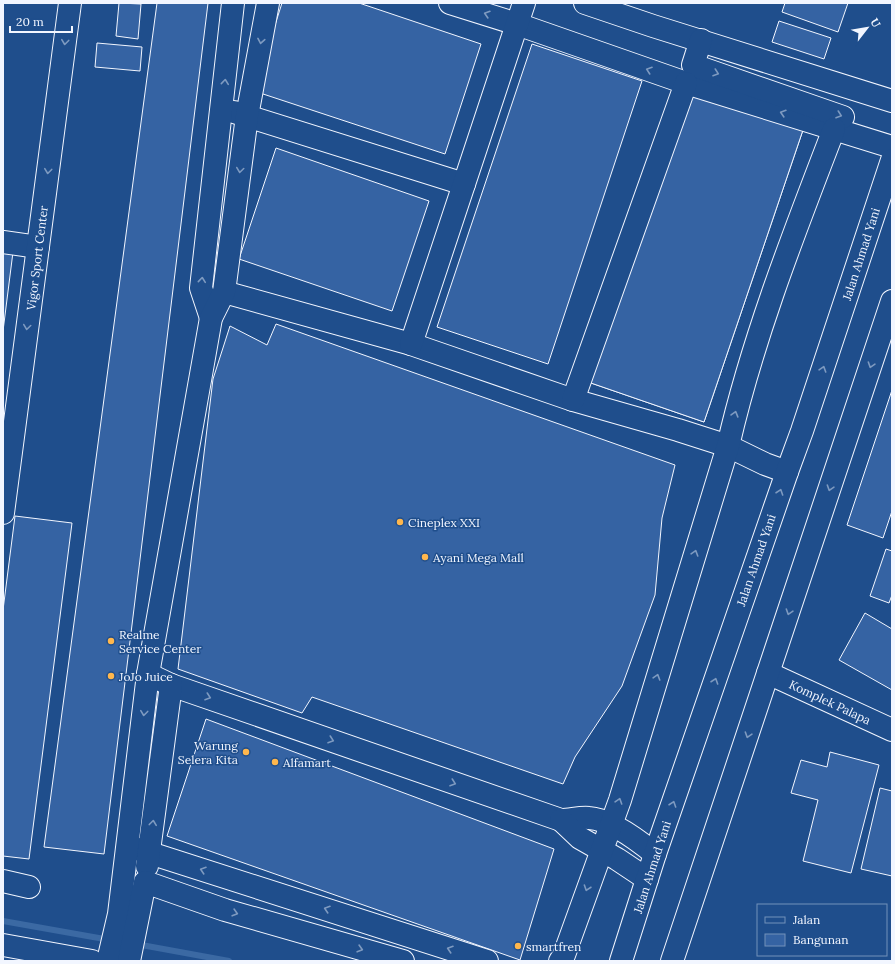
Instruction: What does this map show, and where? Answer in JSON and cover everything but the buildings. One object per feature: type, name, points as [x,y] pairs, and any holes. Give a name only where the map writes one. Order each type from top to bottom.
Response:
[{"type":"main road","name":"Vigor Sport Center","points":[[3,512],[70,3]]},
{"type":"main road","points":[[211,318],[201,288],[233,3]]},
{"type":"main road","points":[[128,916],[124,877],[148,674],[211,318],[224,292],[247,116],[268,3]]},
{"type":"main road","points":[[450,3],[517,24],[686,83],[892,148]]},
{"type":"main road","points":[[411,344],[524,3]]},
{"type":"main road","points":[[585,3],[653,26],[699,46],[858,107],[892,115]]},
{"type":"main road","points":[[699,46],[892,101]]},
{"type":"main road","points":[[699,46],[693,65],[892,134]]},
{"type":"main road","points":[[573,400],[686,83]]},
{"type":"main road","points":[[222,108],[464,184]]},
{"type":"main road","points":[[560,961],[564,955],[601,851],[612,825],[728,446],[734,417],[779,272],[834,129]]},
{"type":"main road","name":"Jalan Ahmad Yani","points":[[621,961],[655,854],[802,431],[892,160]]},
{"type":"main road","points":[[3,242],[38,247]]},
{"type":"main road","points":[[224,292],[411,344],[573,400],[728,446],[765,464],[787,472]]},
{"type":"main road","points":[[672,961],[768,673],[886,342],[892,301]]},
{"type":"main road","name":"Komplek Palapa","points":[[768,673],[892,730]]},
{"type":"main road","points":[[148,674],[171,685],[561,820],[589,818],[598,819],[612,825],[655,854]]},
{"type":"main road","points":[[3,945],[114,958],[128,916],[145,882],[171,685]]},
{"type":"main road","points":[[561,820],[580,838],[647,879]]},
{"type":"main road","points":[[128,846],[488,961]]},
{"type":"main road","points":[[124,877],[145,882],[226,910],[400,960],[404,934]]},
{"type":"main road","points":[[3,882],[29,887]]},
{"type":"main road","points":[[288,928],[299,900]]},
{"type":"waterway","points":[[3,921],[110,940]]},
{"type":"waterway","points":[[136,944],[229,961]]},
{"type":"place","name":"Cineplex XXI","points":[[400,522]]},
{"type":"place","name":"Ayani Mega Mall","points":[[425,557]]},
{"type":"place","name":"Realme Service Center","points":[[111,641]]},
{"type":"place","name":"JoJo Juice","points":[[111,676]]},
{"type":"place","name":"Warung Selera Kita","points":[[246,752]]},
{"type":"place","name":"Alfamart","points":[[275,762]]},
{"type":"place","name":"smartfren","points":[[518,946]]}]
